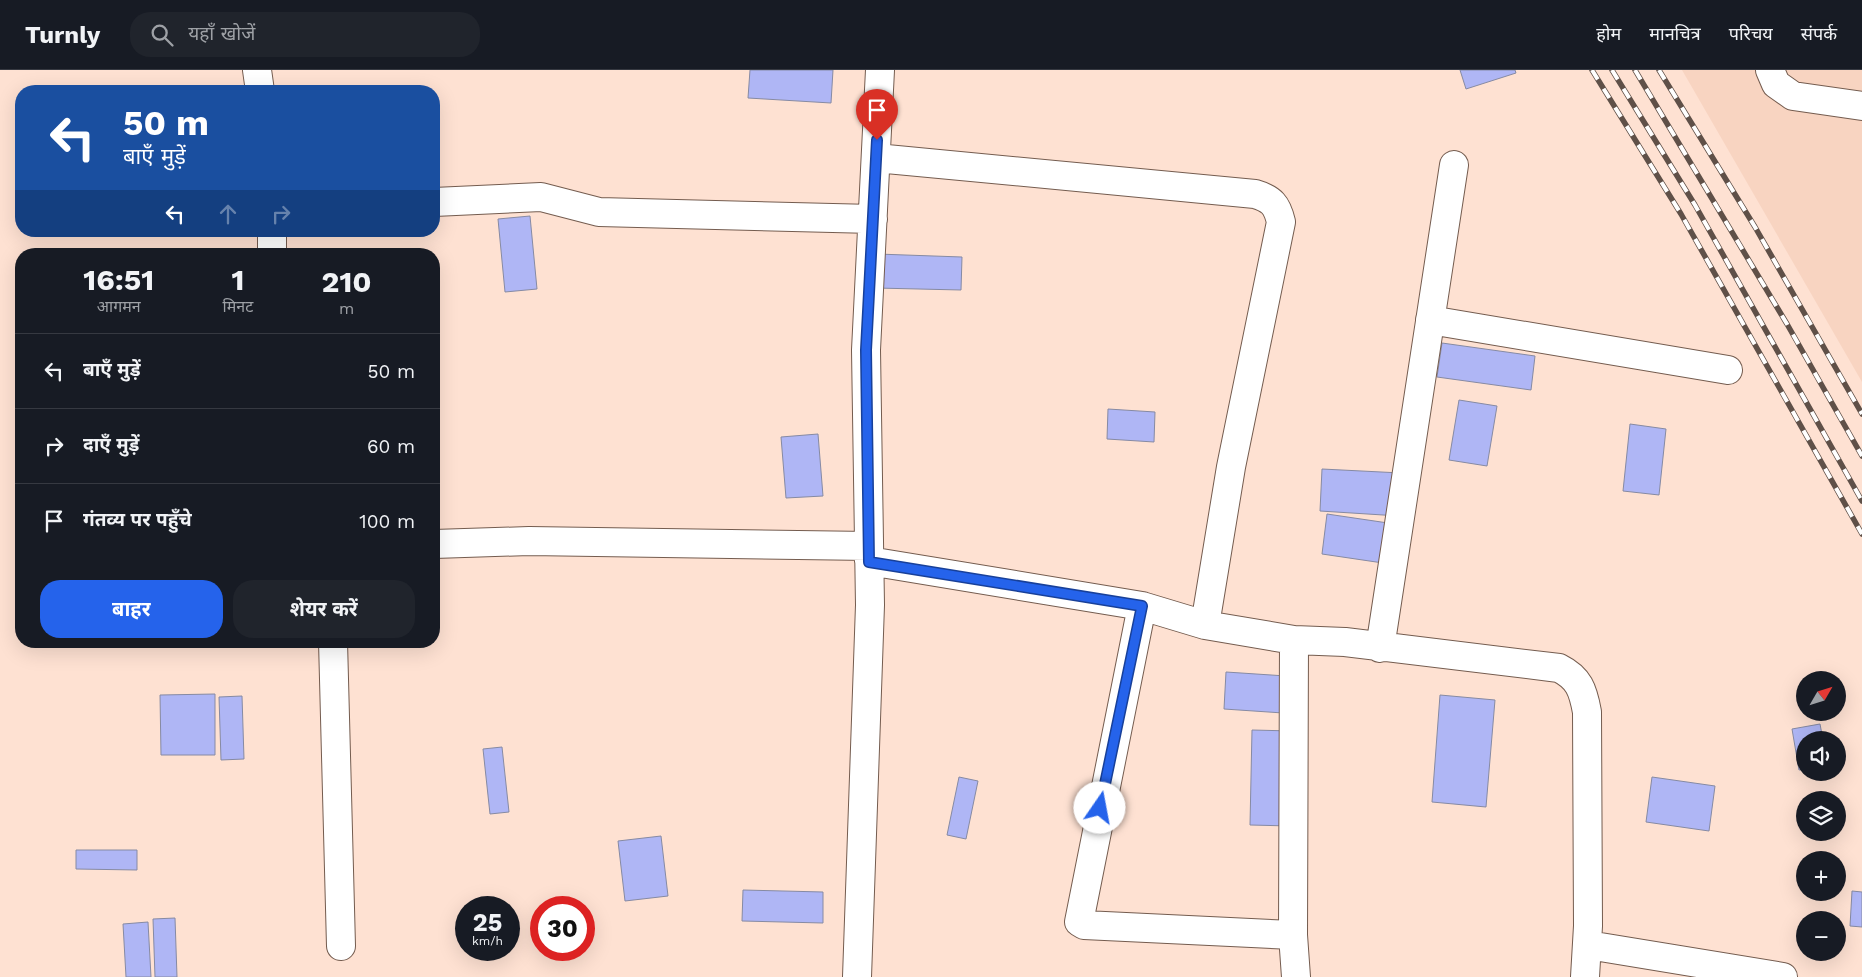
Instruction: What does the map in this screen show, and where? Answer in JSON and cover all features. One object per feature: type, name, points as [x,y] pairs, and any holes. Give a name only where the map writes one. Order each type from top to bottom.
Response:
[{"type":"street","points":[[257,70],[259,85]]},
{"type":"street","points":[[857,977],[870,605],[866,350],[880,70]]},
{"type":"street","points":[[1770,70],[1776,84],[1793,96],[1862,106]]},
{"type":"street","points":[[876,158],[1256,194],[1269,198],[1278,207],[1281,222],[1231,467],[1205,625]]},
{"type":"street","points":[[1380,648],[1454,165]]},
{"type":"street","points":[[440,202],[541,197],[600,212],[873,219]]},
{"type":"street","points":[[1430,320],[1728,370]]},
{"type":"street","points":[[440,544],[530,541],[869,554],[1142,606],[1205,625],[1294,640],[1345,642],[1380,648],[1559,668],[1578,682],[1583,691],[1587,712],[1588,945],[1585,977]]},
{"type":"street","points":[[1142,606],[1079,922],[1084,925],[1294,935]]},
{"type":"street","points":[[1294,640],[1294,935],[1296,977]]},
{"type":"street","points":[[333,648],[341,946]]},
{"type":"street","points":[[1588,945],[1783,977]]},
{"type":"shaded area","points":[[1682,70],[1862,70],[1862,382]]},
{"type":"building","points":[[750,70],[833,70],[831,103],[748,98]]},
{"type":"building","points":[[1460,70],[1515,70],[1516,73],[1466,89]]},
{"type":"building","points":[[530,216],[537,289],[505,292],[498,219]]},
{"type":"building","points":[[877,254],[962,257],[961,290],[876,288]]},
{"type":"building","points":[[1442,343],[1535,356],[1531,390],[1437,377]]},
{"type":"building","points":[[1459,400],[1497,406],[1487,466],[1449,460]]},
{"type":"building","points":[[1108,409],[1155,412],[1154,442],[1107,439]]},
{"type":"building","points":[[1630,424],[1666,429],[1659,495],[1623,491]]},
{"type":"building","points":[[818,434],[823,496],[786,498],[781,437]]},
{"type":"building","points":[[1322,469],[1401,473],[1399,516],[1320,511]]},
{"type":"building","points":[[1327,514],[1388,523],[1383,563],[1322,554]]},
{"type":"building","points":[[1226,672],[1286,676],[1283,713],[1224,709]]},
{"type":"building","points":[[215,694],[215,755],[161,755],[160,695]]},
{"type":"building","points":[[1440,695],[1495,700],[1486,807],[1432,802]]},
{"type":"building","points":[[242,696],[244,759],[221,760],[219,697]]},
{"type":"building","points":[[1820,724],[1821,731],[1796,731],[1796,752],[1792,729]]},
{"type":"building","points":[[1252,730],[1292,731],[1290,826],[1250,825]]},
{"type":"building","points":[[502,747],[509,812],[490,814],[483,749]]},
{"type":"building","points":[[959,777],[978,781],[966,839],[947,835]]},
{"type":"building","points":[[1652,777],[1715,786],[1709,831],[1646,822]]},
{"type":"building","points":[[661,836],[668,896],[625,901],[618,841]]},
{"type":"building","points":[[76,850],[137,850],[137,870],[76,869]]},
{"type":"building","points":[[743,890],[823,892],[823,923],[742,921]]},
{"type":"building","points":[[1852,891],[1862,892],[1862,927],[1850,926]]},
{"type":"building","points":[[175,918],[177,977],[155,977],[153,919]]},
{"type":"building","points":[[148,922],[151,977],[126,977],[123,924]]},
{"type":"railway","points":[[1592,70],[1681,214],[1862,534]]},
{"type":"railway","points":[[1612,70],[1695,205],[1862,501]]},
{"type":"railway","points":[[1635,70],[1787,324],[1862,456]]},
{"type":"railway","points":[[1659,70],[1755,227],[1862,414]]},
{"type":"route","points":[[877,140],[866,350],[869,562],[1142,606],[1100,808]]}]
